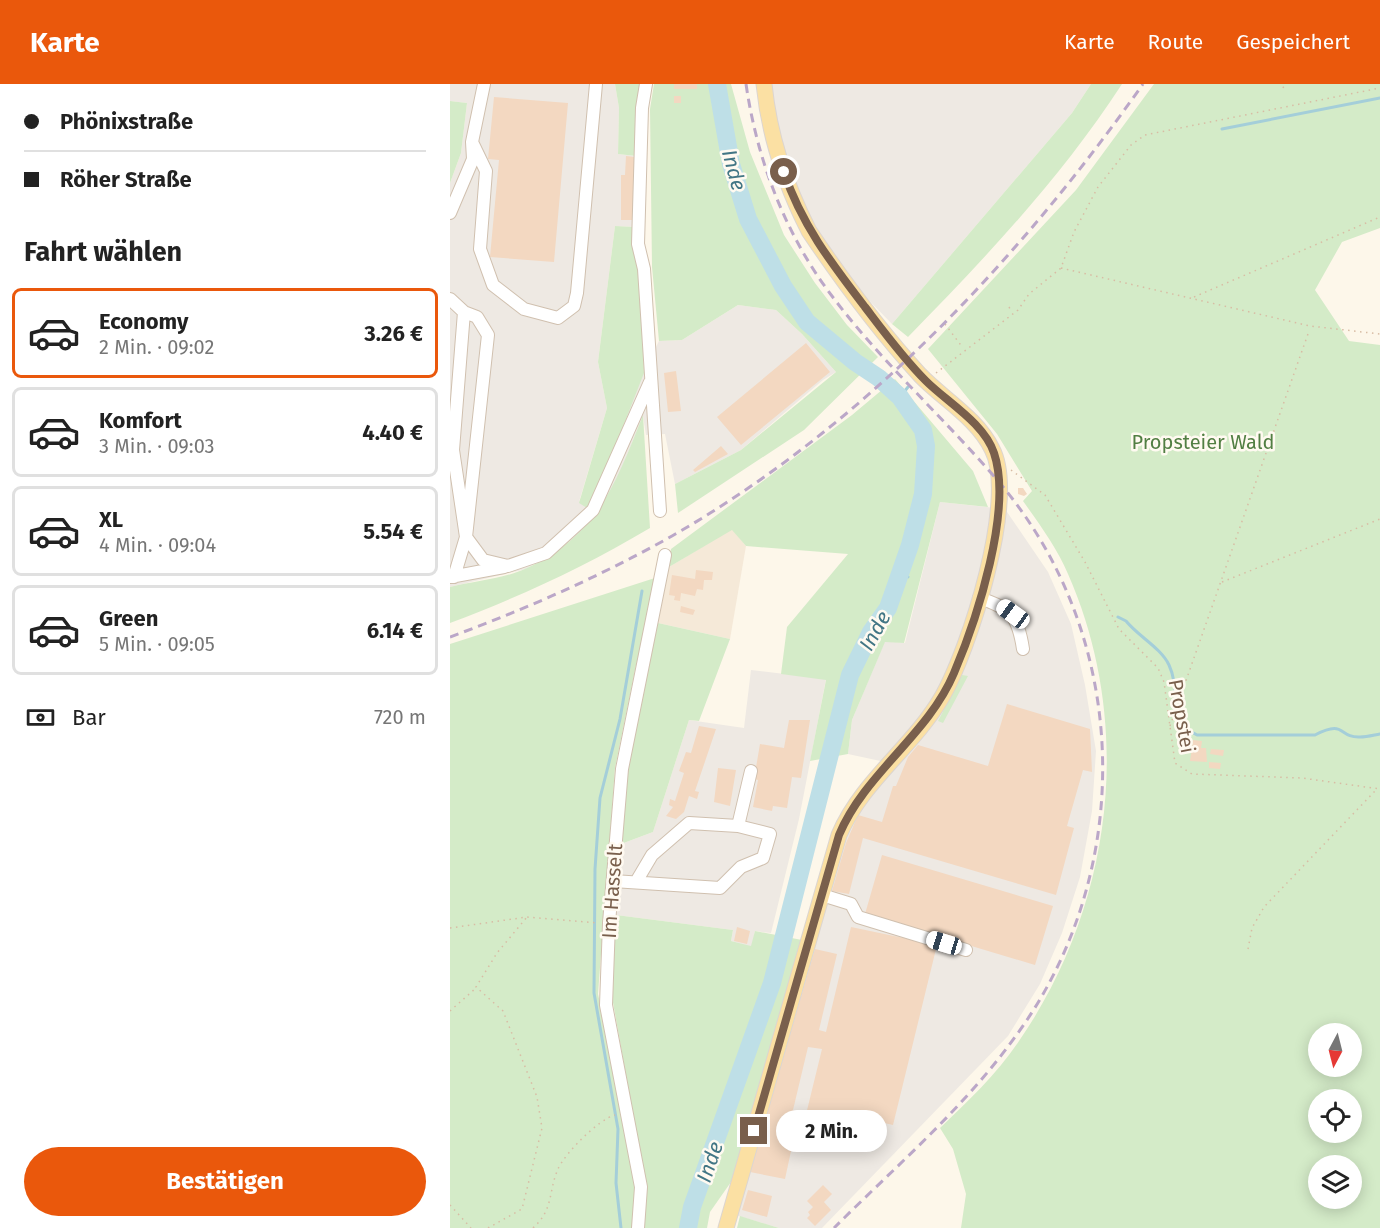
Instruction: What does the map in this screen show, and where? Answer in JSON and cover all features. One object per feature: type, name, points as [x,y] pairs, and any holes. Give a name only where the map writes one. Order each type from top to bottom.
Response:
[{"type":"main road","points":[[726,1228],[844,823],[864,793],[918,731],[942,696],[959,660],[979,598],[1000,513],[993,450],[980,430],[923,378],[809,231],[789,186],[780,157],[766,105],[764,84]]},
{"type":"street","points":[[450,213],[472,159],[472,142],[484,84]]},
{"type":"street","points":[[472,142],[486,171],[480,249],[493,285],[524,309],[558,318],[574,306],[577,293],[596,84]]},
{"type":"street","points":[[646,84],[642,108],[638,244],[644,269],[660,511]]},
{"type":"street","points":[[450,299],[464,312],[477,317],[488,335],[466,537],[452,577]]},
{"type":"street","points":[[464,312],[453,450],[466,537],[483,560],[508,566]]},
{"type":"street","points":[[452,577],[508,566],[546,553],[593,510],[650,382]]},
{"type":"street","name":"Im Hasselt","points":[[638,1228],[641,1187],[606,1005],[622,769],[665,555]]},
{"type":"street","points":[[979,598],[1003,607],[1013,614],[1018,623],[1023,649]]},
{"type":"street","points":[[738,826],[751,771]]},
{"type":"street","points":[[613,881],[720,888],[741,867],[763,858],[770,834],[738,826],[689,823],[652,855],[636,882]]},
{"type":"street","points":[[822,896],[851,904],[858,917],[966,950]]},
{"type":"path","points":[[1283,88],[1285,84]]},
{"type":"path","points":[[923,378],[1018,310],[1029,294],[1061,268],[1074,232],[1098,187],[1131,145],[1145,135],[1380,88]]},
{"type":"path","points":[[1194,297],[1380,217]]},
{"type":"path","points":[[1061,268],[1194,297],[1310,326],[1380,334]]},
{"type":"path","points":[[1009,307],[1013,313]]},
{"type":"path","points":[[945,324],[964,349]]},
{"type":"path","points":[[1170,727],[1309,331]]},
{"type":"path","name":"Propstei","points":[[998,480],[1006,465],[1045,495],[1119,629],[1158,668],[1164,682],[1175,763],[1192,774],[1302,778],[1380,789]]},
{"type":"path","points":[[1222,582],[1380,519]]},
{"type":"path","points":[[1248,949],[1252,928],[1264,907],[1376,790]]},
{"type":"path","points":[[450,1011],[476,987],[497,953],[527,917]]},
{"type":"path","points":[[450,928],[527,917],[599,923]]},
{"type":"path","points":[[476,987],[502,1011],[537,1097],[542,1128],[522,1209],[488,1228]]},
{"type":"path","points":[[533,1228],[542,1220],[549,1206],[558,1168],[573,1148],[606,1117],[617,1115]]},
{"type":"path","points":[[450,1205],[471,1228]]},
{"type":"shaded area","points":[[450,84],[615,84],[619,108],[618,154],[636,156],[635,227],[615,226],[598,362],[607,408],[579,502],[659,341],[682,340],[738,305],[776,310],[802,334],[836,372],[823,380],[741,450],[675,484],[665,434],[646,435],[643,416],[613,490],[578,536],[526,569],[450,587],[450,183],[461,153],[467,103],[450,101]]},
{"type":"shaded area","points":[[772,84],[1091,84],[1072,113],[892,324],[856,287],[816,227],[794,186],[773,105]]},
{"type":"shaded area","points":[[940,502],[1005,509],[1048,572],[1071,624],[1085,685],[1096,751],[1092,811],[1080,877],[1062,933],[1040,984],[1008,1036],[822,1228],[779,1228],[735,1215],[842,835],[870,793],[899,765],[848,754],[852,720],[885,641],[905,643]]},
{"type":"shaded area","points":[[732,529],[746,546],[730,639],[658,623],[669,567]]},
{"type":"shaded area","points":[[751,670],[826,679],[799,819],[771,933],[755,931],[752,947],[731,941],[733,930],[616,915],[621,844],[653,832],[689,720],[744,728]]},
{"type":"green space","points":[[615,84],[641,84],[636,156],[618,154],[619,108]]},
{"type":"green space","points":[[654,84],[731,84],[750,152],[784,235],[815,283],[847,325],[878,357],[804,430],[678,513],[675,484],[741,450],[836,372],[802,334],[776,310],[738,305],[682,340],[659,341],[652,267],[650,109]]},
{"type":"green space","points":[[1091,84],[1122,84],[1074,152],[1021,216],[908,337],[892,324],[1072,113]]},
{"type":"green space","name":"Propsteier Wald","points":[[1154,84],[1380,84],[1380,228],[1342,242],[1315,290],[1349,341],[1380,345],[1380,1228],[961,1228],[966,1194],[953,1149],[940,1128],[982,1087],[1019,1041],[1051,988],[1076,932],[1093,874],[1104,814],[1107,753],[1102,692],[1089,632],[1064,564],[1023,501],[1032,491],[997,434],[928,349],[1076,190]]},
{"type":"green space","points":[[450,101],[467,103],[461,153],[450,183]]},
{"type":"green space","points":[[615,226],[635,227],[641,270],[644,373],[599,488],[587,508],[579,503],[607,408],[598,362]]},
{"type":"green space","points":[[895,379],[973,471],[988,507],[940,502],[904,643],[885,642],[852,720],[848,754],[810,761],[826,680],[781,674],[787,627],[848,554],[746,546],[732,530],[669,567],[671,549],[852,415]]},
{"type":"green space","points":[[643,415],[650,528],[552,580],[450,623],[450,587],[499,577],[527,568],[551,555],[588,523],[613,485]]},
{"type":"green space","points":[[658,577],[636,665],[615,768],[598,994],[612,1056],[635,1188],[633,1228],[450,1228],[450,644]]},
{"type":"green space","points":[[658,623],[730,639],[699,721],[689,720],[653,832],[621,844],[627,771]]},
{"type":"green space","points":[[962,675],[968,676],[943,723],[938,721]]},
{"type":"green space","points":[[616,915],[733,930],[731,941],[751,946],[755,931],[802,940],[731,1182],[710,1212],[707,1228],[643,1228],[646,1186],[612,997]]},
{"type":"green space","points":[[740,1216],[779,1228],[737,1228]]},
{"type":"building","points":[[674,84],[697,84],[697,89],[674,89]]},
{"type":"building","points":[[674,96],[681,96],[681,103],[674,103]]},
{"type":"building","points":[[494,97],[568,103],[554,262],[490,257],[499,160],[488,159]]},
{"type":"building","points":[[626,156],[635,157],[634,220],[621,220],[621,175],[625,175]]},
{"type":"building","points":[[806,343],[830,372],[741,445],[717,417]]},
{"type":"building","points":[[676,371],[681,411],[668,412],[664,373]]},
{"type":"building","points":[[721,446],[728,454],[695,472],[693,470]]},
{"type":"building","points":[[1018,488],[1023,488],[1027,494],[1024,496],[1018,494]]},
{"type":"building","points":[[696,570],[713,572],[712,580],[704,580],[703,590],[697,589],[695,596],[681,593],[680,601],[674,600],[675,596],[669,595],[672,575],[695,579]]},
{"type":"building","points":[[681,606],[695,610],[693,615],[680,612]]},
{"type":"building","points":[[1007,704],[1090,729],[1092,772],[1083,770],[1067,826],[1074,828],[1056,895],[863,838],[849,894],[832,891],[846,843],[858,815],[882,822],[893,786],[896,786],[908,757],[918,745],[988,766]]},
{"type":"building","points":[[789,720],[810,720],[801,778],[792,777],[787,808],[773,806],[772,811],[753,807],[758,780],[754,779],[760,744],[784,748]]},
{"type":"building","points":[[699,726],[716,729],[695,791],[699,792],[697,799],[689,796],[684,812],[676,819],[666,816],[673,807],[669,805],[670,799],[675,801],[684,773],[679,771],[686,752],[691,753]]},
{"type":"building","points":[[1193,740],[1202,741],[1201,748],[1206,748],[1207,762],[1190,761]]},
{"type":"building","points":[[1211,749],[1224,750],[1223,756],[1210,754]]},
{"type":"building","points":[[1209,762],[1221,763],[1220,769],[1209,768]]},
{"type":"building","points":[[718,768],[736,770],[730,806],[714,802]]},
{"type":"building","points":[[882,855],[1053,906],[1035,965],[865,914]]},
{"type":"building","points":[[737,927],[750,931],[747,944],[734,941]]},
{"type":"building","points":[[851,927],[937,945],[893,1125],[880,1122],[872,1147],[834,1138],[833,1145],[829,1146],[800,1139],[822,1049],[808,1047],[793,1110],[799,1114],[785,1179],[750,1172],[815,949],[837,954],[819,1030],[826,1032]]},
{"type":"building","points":[[823,1185],[832,1194],[824,1202],[831,1210],[815,1226],[807,1218],[810,1215],[808,1212],[813,1207],[807,1201]]},
{"type":"building","points":[[748,1190],[772,1196],[767,1217],[742,1210]]},
{"type":"waterway","name":"Inde","points":[[688,1228],[692,1207],[772,983],[850,675],[871,632],[888,608],[910,545],[923,494],[926,446],[923,430],[900,397],[807,322],[783,286],[748,219],[731,164],[717,84]]},
{"type":"waterway","points":[[1222,129],[1380,98]]},
{"type":"waterway","points":[[900,397],[908,387]]},
{"type":"waterway","points":[[900,575],[908,577]]},
{"type":"waterway","points":[[621,1228],[616,1183],[618,1129],[594,993],[595,869],[600,798],[620,719],[642,591]]},
{"type":"waterway","points":[[1118,617],[1126,621],[1165,659],[1173,676],[1180,721],[1197,735],[1315,735],[1332,729],[1341,730],[1353,737],[1380,734]]},
{"type":"railway","points":[[746,84],[756,135],[781,209],[819,278],[860,331],[998,481],[1042,543],[1074,610],[1094,682],[1102,756],[1099,830],[1083,902],[1055,972],[1015,1037],[974,1088],[834,1228]]},
{"type":"railway","points":[[450,637],[563,591],[645,551],[742,493],[808,444],[872,392],[932,336],[989,276],[1095,150],[1143,84]]},
{"type":"route","points":[[754,1131],[839,835],[851,810],[864,793],[934,711],[954,674],[979,598],[1000,513],[997,465],[993,450],[980,430],[918,373],[821,249],[798,211],[784,172]]}]
